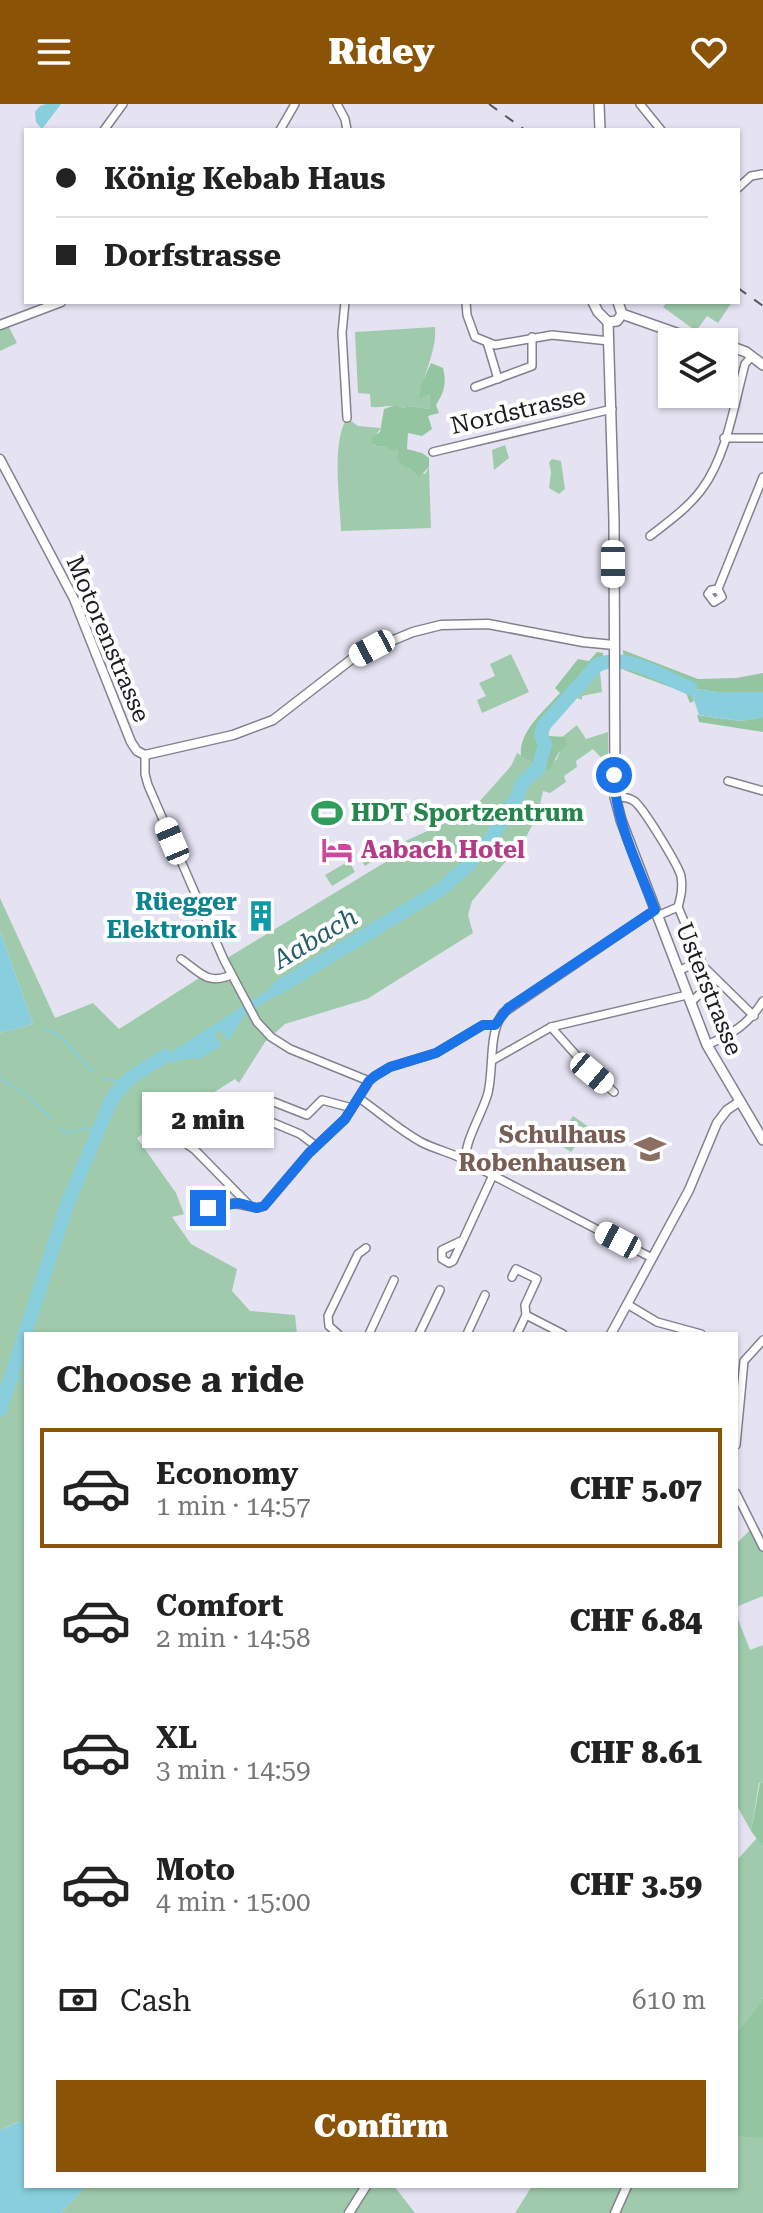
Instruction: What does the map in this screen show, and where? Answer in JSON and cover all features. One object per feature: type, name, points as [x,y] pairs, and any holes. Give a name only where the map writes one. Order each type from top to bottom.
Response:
[{"type":"main road","points":[[599,104],[600,128]]},
{"type":"main road","points":[[594,304],[608,322],[617,321],[622,314]]},
{"type":"main road","points":[[619,304],[622,314]]},
{"type":"main road","points":[[622,314],[662,328]]},
{"type":"main road","name":"Usterstrasse","points":[[608,322],[617,719],[615,797],[707,1045],[763,1140]]},
{"type":"main road","points":[[738,350],[763,365]]},
{"type":"street","points":[[105,128],[123,104]]},
{"type":"street","points":[[281,128],[295,104]]},
{"type":"street","points":[[337,104],[347,128]]},
{"type":"street","points":[[640,104],[659,128]]},
{"type":"street","points":[[740,186],[751,176],[763,174]]},
{"type":"street","points":[[0,325],[56,304]]},
{"type":"street","points":[[345,304],[342,333],[347,418]]},
{"type":"street","points":[[466,304],[475,337],[495,345],[532,337],[573,336],[591,341],[609,341]]},
{"type":"street","points":[[475,387],[532,366],[532,337]]},
{"type":"street","points":[[487,342],[498,379]]},
{"type":"street","points":[[650,536],[703,487],[724,438],[745,364],[752,356]]},
{"type":"street","name":"Nordstrasse","points":[[433,452],[612,409]]},
{"type":"street","points":[[724,438],[763,438]]},
{"type":"street","name":"Motorenstrasse","points":[[0,459],[74,599],[131,742],[137,751],[145,755],[146,779],[242,997],[267,1033],[285,1047],[369,1081]]},
{"type":"street","points":[[718,589],[763,477]]},
{"type":"street","points":[[145,755],[233,735],[273,720],[357,655],[413,632],[441,625],[488,624],[614,650]]},
{"type":"street","points":[[728,781],[763,791]]},
{"type":"street","points":[[615,797],[628,798],[638,805],[675,861],[683,890],[678,907],[700,961],[715,980],[754,1016]]},
{"type":"street","points":[[466,1159],[467,1147],[485,1103],[493,1060],[495,1025],[508,1008],[656,913],[678,907]]},
{"type":"street","points":[[181,959],[212,980],[218,981],[231,975]]},
{"type":"street","points":[[678,971],[700,961]]},
{"type":"street","points":[[493,1060],[551,1027],[689,999],[715,980]]},
{"type":"street","points":[[707,1045],[739,1030],[754,1016],[763,1001]]},
{"type":"street","points":[[193,1213],[233,1203],[257,1208],[267,1203],[352,1108],[369,1081],[390,1067],[436,1053],[478,1027],[495,1025]]},
{"type":"street","points":[[551,1027],[592,1073],[614,1092]]},
{"type":"street","points":[[359,1098],[423,1143],[466,1159],[652,1258]]},
{"type":"street","points":[[274,1102],[307,1115],[322,1100],[352,1108]]},
{"type":"street","points":[[612,1332],[689,1190],[717,1123],[727,1110],[739,1102]]},
{"type":"street","points":[[245,1111],[300,1134],[316,1146]]},
{"type":"street","points":[[161,1126],[195,1150],[248,1204]]},
{"type":"street","points":[[463,1240],[493,1175]]},
{"type":"street","points":[[336,1332],[329,1326],[328,1316],[358,1254],[366,1248]]},
{"type":"street","points":[[512,1277],[516,1269],[537,1279],[525,1305],[526,1315],[518,1332]]},
{"type":"street","points":[[370,1332],[394,1280]]},
{"type":"street","points":[[420,1332],[440,1290]]},
{"type":"street","points":[[468,1332],[485,1295]]},
{"type":"street","points":[[627,1304],[657,1322],[694,1332]]},
{"type":"street","points":[[526,1315],[559,1332]]},
{"type":"street","points":[[738,1424],[744,1361],[763,1340]]},
{"type":"street","points":[[738,1357],[744,1361]]},
{"type":"street","points":[[738,1497],[763,1547]]},
{"type":"street","points":[[349,2213],[365,2188]]},
{"type":"street","points":[[615,2213],[626,2188]]},
{"type":"green space","points":[[665,304],[731,304],[718,323],[707,316],[698,328],[692,328],[663,307]]},
{"type":"green space","points":[[9,327],[17,343],[0,351],[0,330]]},
{"type":"green space","points":[[435,327],[434,345],[420,397],[431,395],[430,409],[371,407],[370,394],[358,393],[355,332]]},
{"type":"green space","points":[[431,363],[443,368],[445,383],[436,405],[439,413],[428,416],[432,429],[422,436],[408,433],[407,449],[429,458],[429,467],[419,477],[397,459],[399,449],[392,451],[371,442],[372,437],[380,432],[384,409],[395,405],[430,409],[430,395],[419,398]]},
{"type":"green space","points":[[347,418],[358,426],[381,428],[371,441],[376,447],[399,449],[399,455],[410,470],[425,474],[429,467],[431,528],[341,531],[338,457]]},
{"type":"green space","points":[[505,445],[509,458],[494,470],[492,450]]},
{"type":"green space","points":[[552,459],[561,461],[565,489],[559,494],[549,488],[549,462]]},
{"type":"green space","points":[[623,650],[698,679],[736,678],[763,673],[763,692],[716,692],[690,688],[694,701],[690,703],[686,693],[624,670]]},
{"type":"green space","points":[[597,652],[603,653],[603,670],[587,678],[544,731],[549,736],[565,737],[567,745],[559,752],[550,769],[545,770],[521,756],[524,738],[560,693],[555,688],[578,659],[589,661]]},
{"type":"green space","points":[[511,654],[529,692],[482,713],[477,700],[486,696],[479,683],[495,676],[490,664]]},
{"type":"green space","points":[[600,671],[602,692],[582,696],[582,700],[574,697],[587,678]]},
{"type":"green space","points":[[697,715],[741,721],[763,717],[763,732],[699,722]]},
{"type":"green space","points":[[577,725],[586,739],[608,732],[608,765],[593,749],[576,761],[577,767],[564,776],[566,782],[550,793],[543,791],[538,814],[525,839],[472,901],[468,915],[473,933],[367,999],[285,1024],[265,1042],[239,1083],[235,1079],[137,1138],[176,1193],[184,1214],[172,1217],[191,1244],[237,1269],[232,1291],[250,1311],[295,1315],[297,1332],[24,1332],[24,2122],[0,2130],[0,1033],[33,1024],[0,931],[0,898],[55,1018],[93,1003],[119,1029],[204,975],[231,975],[224,960],[402,852],[399,844],[471,811],[511,766],[517,753],[544,770],[557,759],[565,738],[562,737]]},
{"type":"green space","points":[[382,841],[388,851],[365,866],[358,855]]},
{"type":"green space","points":[[349,861],[355,872],[332,886],[325,875]]},
{"type":"green space","points":[[573,1116],[589,1127],[571,1152],[555,1142]]},
{"type":"green space","points":[[753,1527],[763,1547],[763,1596],[738,1606],[738,1542]]},
{"type":"green space","points":[[738,1619],[750,1650],[763,1645],[763,1782],[759,1783],[751,1831],[738,1808]]},
{"type":"green space","points":[[763,1782],[763,1847],[751,1831],[760,1783]]},
{"type":"green space","points":[[757,1838],[763,1847],[763,1998],[738,2031],[738,1859]]},
{"type":"green space","points":[[763,1998],[763,2138],[738,2136],[738,2031]]},
{"type":"green space","points":[[738,2136],[763,2138],[763,2213],[515,2213],[531,2188],[738,2188]]},
{"type":"green space","points":[[85,2188],[396,2188],[415,2213],[61,2213]]},
{"type":"water","points":[[61,104],[43,128],[36,122],[35,112],[40,106]]},
{"type":"water","points":[[690,688],[716,692],[763,692],[763,717],[741,721],[699,715]]},
{"type":"water","points":[[0,931],[33,1024],[0,1033]]},
{"type":"water","points":[[294,978],[290,986],[243,1017],[228,1042],[221,1031],[215,1034],[222,1046],[199,1059],[149,1066],[284,980]]},
{"type":"water","points":[[24,2122],[24,2188],[85,2188],[61,2213],[0,2213],[0,2130]]},
{"type":"waterway","name":"Aabach","points":[[278,988],[441,889],[466,867],[488,843],[518,795],[522,783],[538,769],[545,745],[541,734],[544,725],[597,665],[608,662],[632,664],[690,688]]},
{"type":"waterway","points":[[44,1028],[61,1037],[92,1071]]},
{"type":"waterway","name":"Aabach","points":[[26,1332],[68,1202],[110,1103],[127,1081],[165,1056]]},
{"type":"waterway","points":[[0,1078],[28,1096],[51,1118]]},
{"type":"waterway","points":[[103,1078],[123,1083]]},
{"type":"waterway","points":[[58,1127],[66,1133],[86,1128],[98,1130]]},
{"type":"waterway","name":"Aabach","points":[[0,1410],[24,1337]]},
{"type":"waterway","points":[[11,1370],[24,1380]]},
{"type":"railway","points":[[489,104],[522,128]]},
{"type":"railway","points":[[740,289],[763,306]]},
{"type":"place","name":"HDT Sportzentrum","points":[[327,813]]},
{"type":"place","name":"Aabach Hotel","points":[[337,850]]},
{"type":"place","name":"Rüegger Elektronik","points":[[261,916]]},
{"type":"place","name":"Schulhaus Robenhausen","points":[[650,1149]]},
{"type":"route","points":[[208,1208],[233,1203],[257,1208],[264,1206],[309,1153],[345,1119],[375,1076],[390,1067],[436,1053],[478,1027],[495,1025],[508,1008],[570,970],[655,910],[621,820],[614,775]]}]
